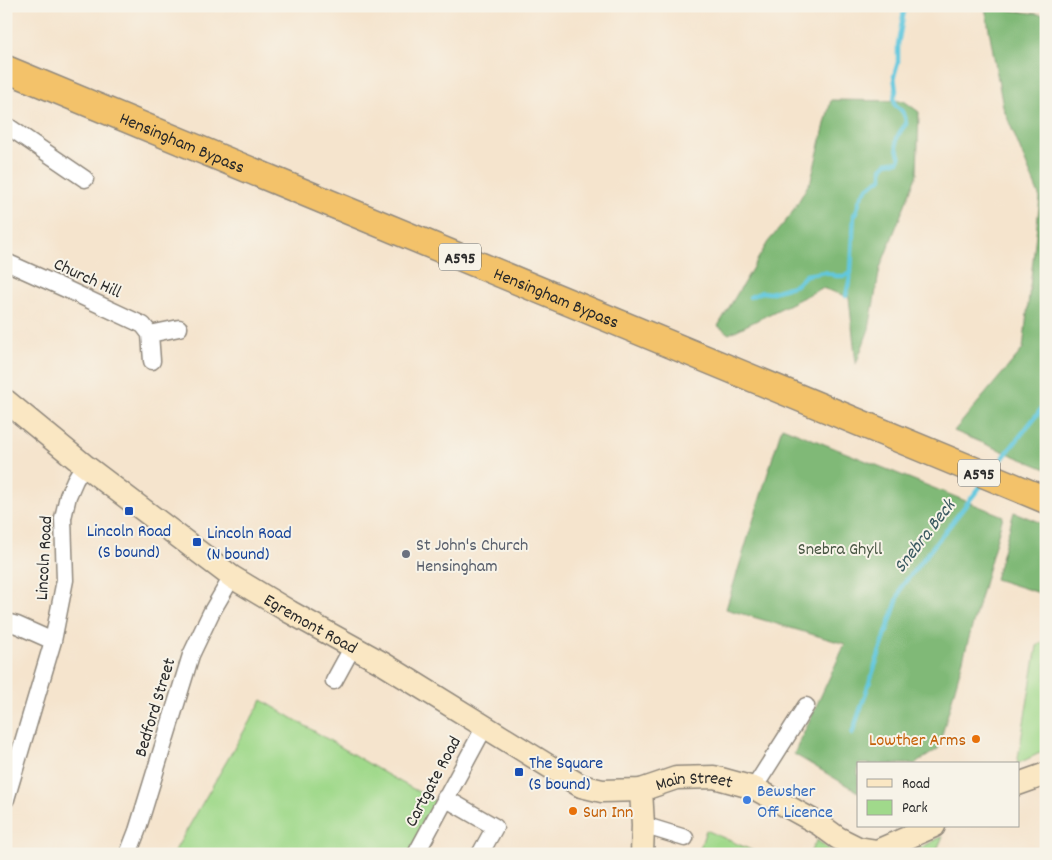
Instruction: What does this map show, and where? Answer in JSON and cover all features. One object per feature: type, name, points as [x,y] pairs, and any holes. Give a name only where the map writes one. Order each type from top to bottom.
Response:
[{"type":"highway","name":"Hensingham Bypass","points":[[6,69],[1046,500]]},
{"type":"main road","name":"Egremont Road","points":[[6,401],[84,465],[232,577],[352,648],[382,663],[484,728],[582,786],[602,791],[641,790]]},
{"type":"main road","points":[[1020,783],[1046,774]]},
{"type":"main road","name":"Main Street","points":[[642,854],[641,790],[676,778],[714,778],[754,788],[858,848],[877,851],[930,828]]},
{"type":"street","points":[[6,125],[85,179]]},
{"type":"street","name":"Church Hill","points":[[6,262],[66,288],[142,325],[150,334]]},
{"type":"street","points":[[152,360],[150,334],[179,328]]},
{"type":"street","name":"Lincoln Road","points":[[7,796],[53,641],[65,580],[63,518],[68,496],[84,465]]},
{"type":"street","name":"Bedford Street","points":[[128,854],[191,655],[207,620],[232,577]]},
{"type":"street","points":[[10,621],[53,641]]},
{"type":"street","points":[[334,681],[352,648]]},
{"type":"street","points":[[754,788],[806,706]]},
{"type":"street","name":"Cartgate Road","points":[[416,854],[484,728]]},
{"type":"street","points":[[445,798],[495,827],[480,854]]},
{"type":"street","points":[[643,825],[685,838]]},
{"type":"green space","points":[[985,7],[1046,15],[1046,469],[954,431],[1023,349],[1040,198],[1003,107]]},
{"type":"green space","points":[[831,100],[904,101],[919,112],[917,174],[880,268],[869,329],[856,364],[849,297],[822,288],[729,334],[718,326],[768,242],[790,216],[811,180]]},
{"type":"green space","name":"Snebra Ghyll","points":[[782,427],[1003,516],[938,749],[918,762],[857,762],[857,791],[794,754],[845,644],[726,609]]},
{"type":"green space","points":[[1014,512],[1046,525],[1046,595],[995,579]]},
{"type":"green space","points":[[1046,640],[1046,750],[1020,763],[1017,762],[1037,646]]},
{"type":"green space","points":[[262,700],[437,802],[410,854],[173,854]]},
{"type":"green space","points":[[706,830],[760,854],[698,854]]},
{"type":"green space","points":[[943,836],[935,854],[909,854]]},
{"type":"green space","points":[[817,840],[834,854],[809,854]]},
{"type":"waterway","points":[[846,296],[851,272],[854,215],[860,199],[869,187],[882,178],[882,168],[887,163],[898,161],[900,158],[896,144],[906,121],[902,111],[895,105],[894,76],[898,62],[898,44],[904,11],[901,6]]},
{"type":"waterway","points":[[750,297],[762,292],[770,293],[796,285],[806,275],[825,272],[836,276],[844,276],[851,272]]},
{"type":"waterway","name":"Snebra Beck","points":[[995,468],[1046,403]]},
{"type":"waterway","name":"Snebra Beck","points":[[852,734],[902,586],[984,482]]},
{"type":"place","name":"Lincoln Road (S bound)","points":[[129,511]]},
{"type":"place","name":"Lincoln Road (N bound)","points":[[197,542]]},
{"type":"place","name":"St John's Church Hensingham","points":[[406,554]]},
{"type":"place","name":"Lowther Arms","points":[[976,739]]},
{"type":"place","name":"The Square (S bound)","points":[[519,772]]},
{"type":"place","name":"Bewsher Off Licence","points":[[747,800]]},
{"type":"place","name":"Sun Inn","points":[[573,811]]}]
